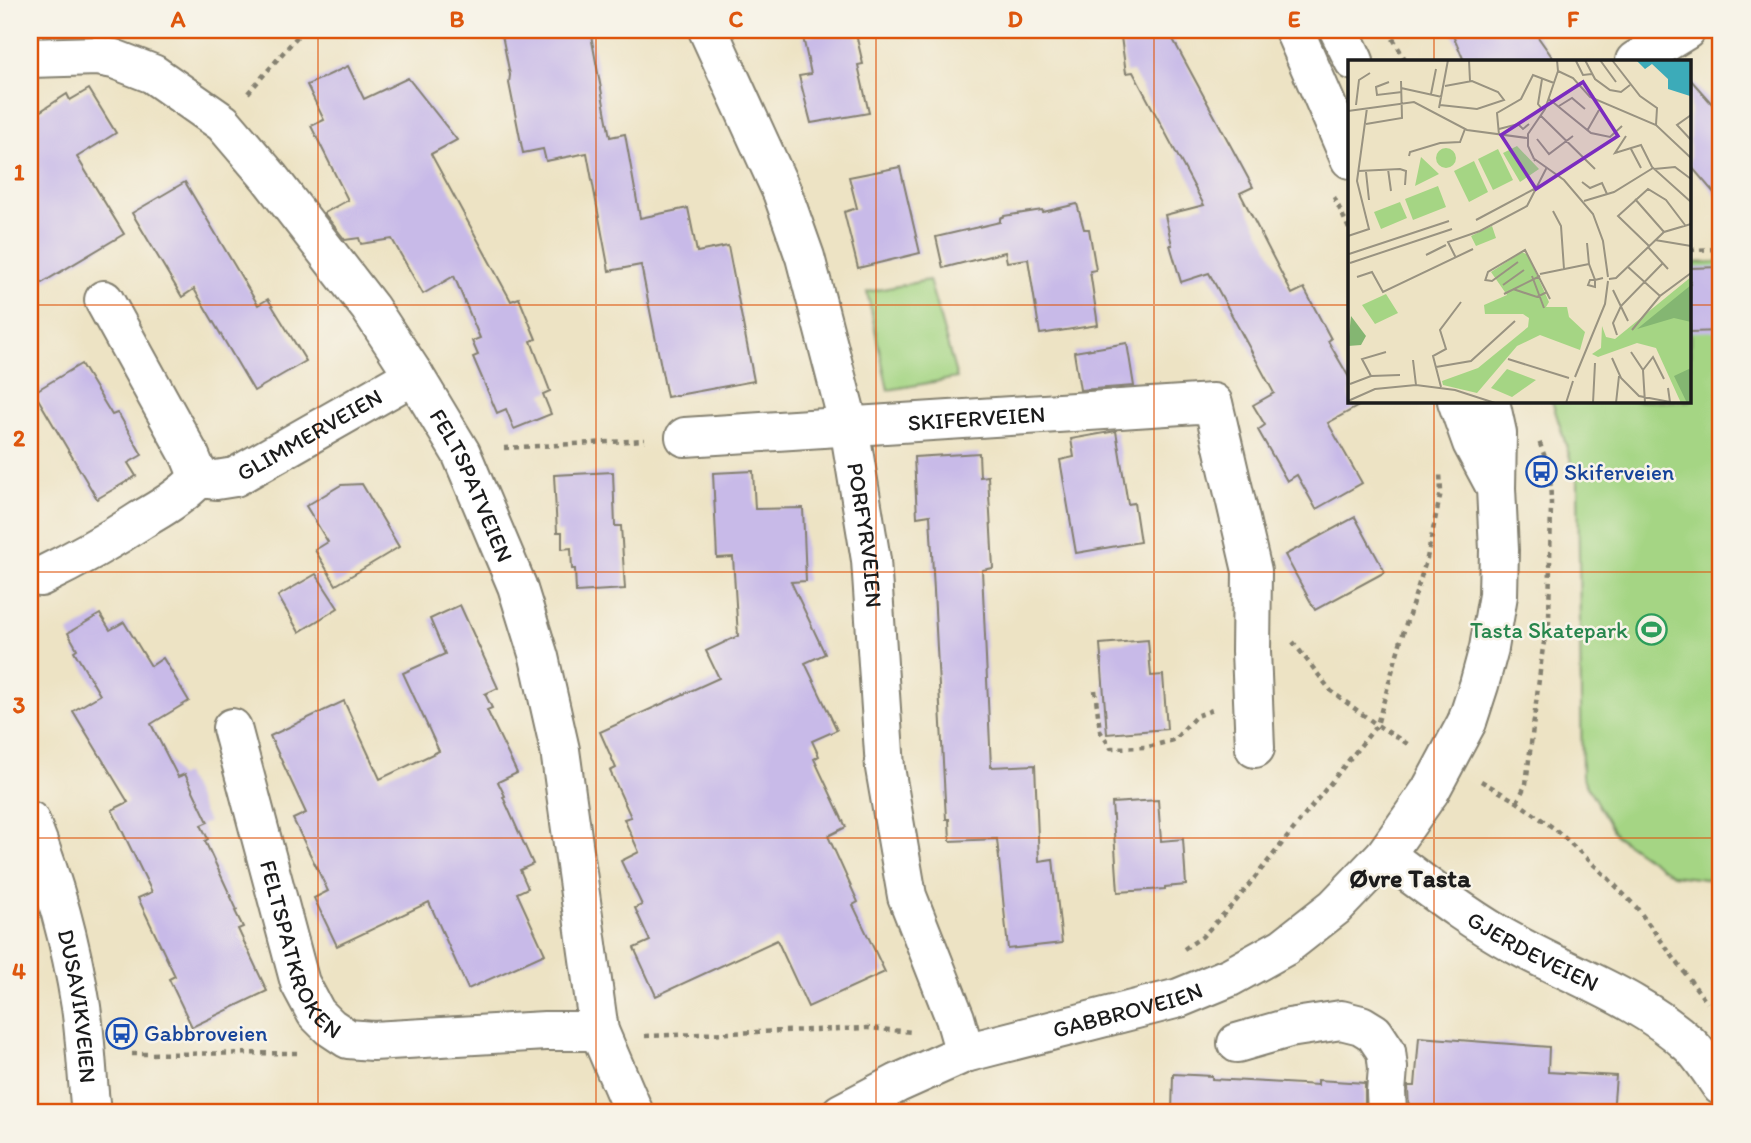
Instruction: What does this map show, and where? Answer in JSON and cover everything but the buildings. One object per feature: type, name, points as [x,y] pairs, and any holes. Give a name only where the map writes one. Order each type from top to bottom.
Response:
[{"type":"street","name":"PORFYRVEIEN","points":[[708,30],[782,192],[805,257],[849,426],[871,560],[886,768],[907,896],[960,1035]]},
{"type":"street","points":[[1294,30],[1348,154]]},
{"type":"street","points":[[1339,30],[1354,60]]},
{"type":"street","points":[[1637,60],[1686,30]]},
{"type":"street","name":"FELTSPATVEIEN","points":[[30,58],[98,56],[114,59],[153,74],[223,123],[269,177],[370,308],[461,453],[517,586],[539,657],[560,750],[599,1031],[634,1113]]},
{"type":"street","points":[[40,577],[152,514],[189,489],[199,478],[190,456],[104,300]]},
{"type":"street","name":"GLIMMERVEIEN","points":[[199,478],[216,480],[235,477],[414,375]]},
{"type":"street","points":[[1457,402],[1472,443],[1496,488]]},
{"type":"street","points":[[1385,855],[1430,791],[1467,722],[1489,648],[1498,595],[1499,550],[1497,433],[1490,402]]},
{"type":"street","name":"SKIFERVEIEN","points":[[685,437],[1213,403],[1252,571],[1251,651],[1255,748]]},
{"type":"street","name":"FELTSPATKROKEN","points":[[232,727],[300,983],[316,1013],[330,1027],[348,1039],[373,1041],[545,1031],[599,1031]]},
{"type":"street","name":"DUSAVIKVEIEN","points":[[30,821],[67,933],[81,1008],[91,1113]]},
{"type":"street","name":"GABBROVEIEN","points":[[841,1113],[898,1083],[960,1035],[1179,998],[1230,977],[1284,947],[1335,907],[1385,855]]},
{"type":"street","name":"GJERDEVEIEN","points":[[1385,855],[1453,906],[1511,942],[1616,993],[1656,1020],[1690,1045],[1721,1086]]},
{"type":"street","points":[[1237,1043],[1289,1028],[1341,1020],[1361,1025],[1374,1033],[1386,1051],[1387,1113]]},
{"type":"path","points":[[223,123],[303,30]]},
{"type":"path","points":[[1388,30],[1405,60]]},
{"type":"path","points":[[1692,250],[1721,249]]},
{"type":"path","points":[[501,448],[685,437]]},
{"type":"path","points":[[1183,950],[1202,937],[1236,901],[1377,725],[1427,558],[1441,492],[1439,466]]},
{"type":"path","points":[[1289,635],[1331,691],[1377,725],[1413,747]]},
{"type":"path","points":[[1095,690],[1100,731],[1111,747],[1148,747],[1174,740],[1196,716],[1227,705],[1254,709]]},
{"type":"path","points":[[1471,776],[1517,802],[1545,822],[1607,877],[1637,908],[1709,1006]]},
{"type":"path","points":[[599,1031],[634,1037],[868,1028],[960,1035]]},
{"type":"path","points":[[132,1054],[321,1053],[348,1039]]},
{"type":"green space","name":"Tasta Skatepark","points":[[1721,262],[1721,881],[1672,875],[1616,836],[1582,777],[1578,483],[1552,402],[1692,402],[1692,263]]},
{"type":"green space","points":[[929,280],[957,378],[888,390],[867,292]]},
{"type":"place","name":"Skiferveien","points":[[1541,472]]},
{"type":"place","name":"Tasta Skatepark","points":[[1651,630]]},
{"type":"place","name":"Gabbroveien","points":[[121,1033]]},
{"type":"district","name":"Øvre Tasta","points":[[1410,878]]}]
